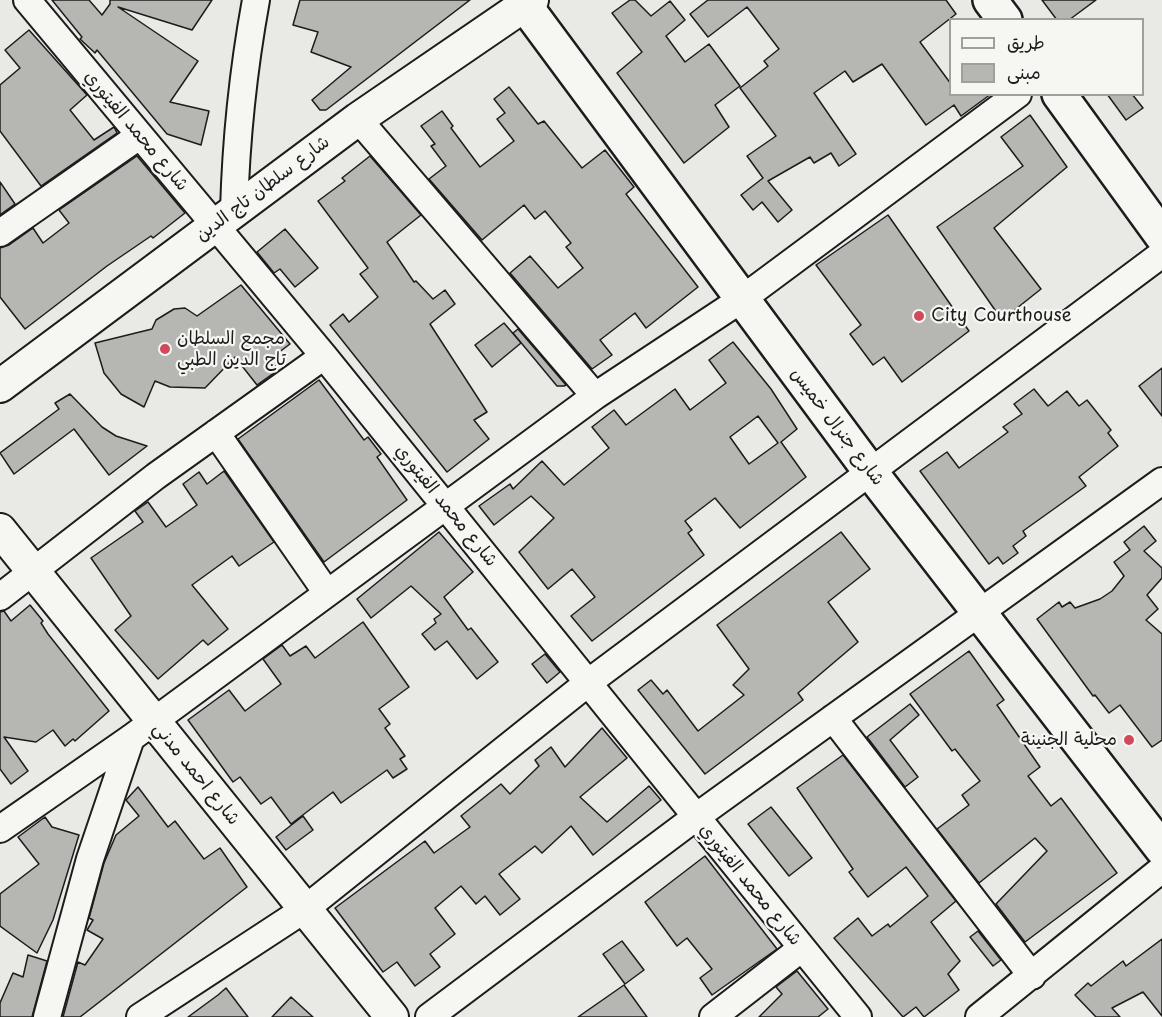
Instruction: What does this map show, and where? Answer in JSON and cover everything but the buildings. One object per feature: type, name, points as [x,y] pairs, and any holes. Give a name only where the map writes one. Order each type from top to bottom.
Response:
[{"type":"main road","points":[[990,0],[1004,18]]},
{"type":"main road","name":"شارع جنرال خميس","points":[[526,2],[869,470],[1162,849]]},
{"type":"main road","points":[[1060,96],[1162,236]]},
{"type":"street","name":"شارع محمد الفيتوري","points":[[27,0],[139,136],[225,218],[324,356],[858,1017]]},
{"type":"street","points":[[225,218],[243,70],[256,0]]},
{"type":"street","name":"شارع سلطان تاج الدين","points":[[0,386],[358,119],[526,2]]},
{"type":"street","points":[[0,829],[142,729],[595,396],[742,299],[1015,96]]},
{"type":"street","points":[[358,119],[595,396]]},
{"type":"street","points":[[0,233],[139,136]]},
{"type":"street","points":[[140,1017],[305,909],[589,682],[869,470],[1162,254]]},
{"type":"street","points":[[0,597],[156,476],[324,356]]},
{"type":"street","points":[[216,434],[327,593]]},
{"type":"street","points":[[429,1017],[696,817],[1162,482]]},
{"type":"street","name":"شارع احمد مدني","points":[[0,530],[34,572],[142,729],[305,909],[392,1017]]},
{"type":"street","points":[[833,718],[1032,976]]},
{"type":"street","points":[[47,1017],[90,859],[142,729]]},
{"type":"street","points":[[979,1017],[1162,869]]},
{"type":"street","points":[[713,1017],[802,948]]},
{"type":"place","name":"City Courthouse","points":[[919,316]]},
{"type":"place","name":"مجمع السلطان تاج الدين الطبي","points":[[165,349]]},
{"type":"place","name":"محلية الجنينة","points":[[1129,740]]}]
